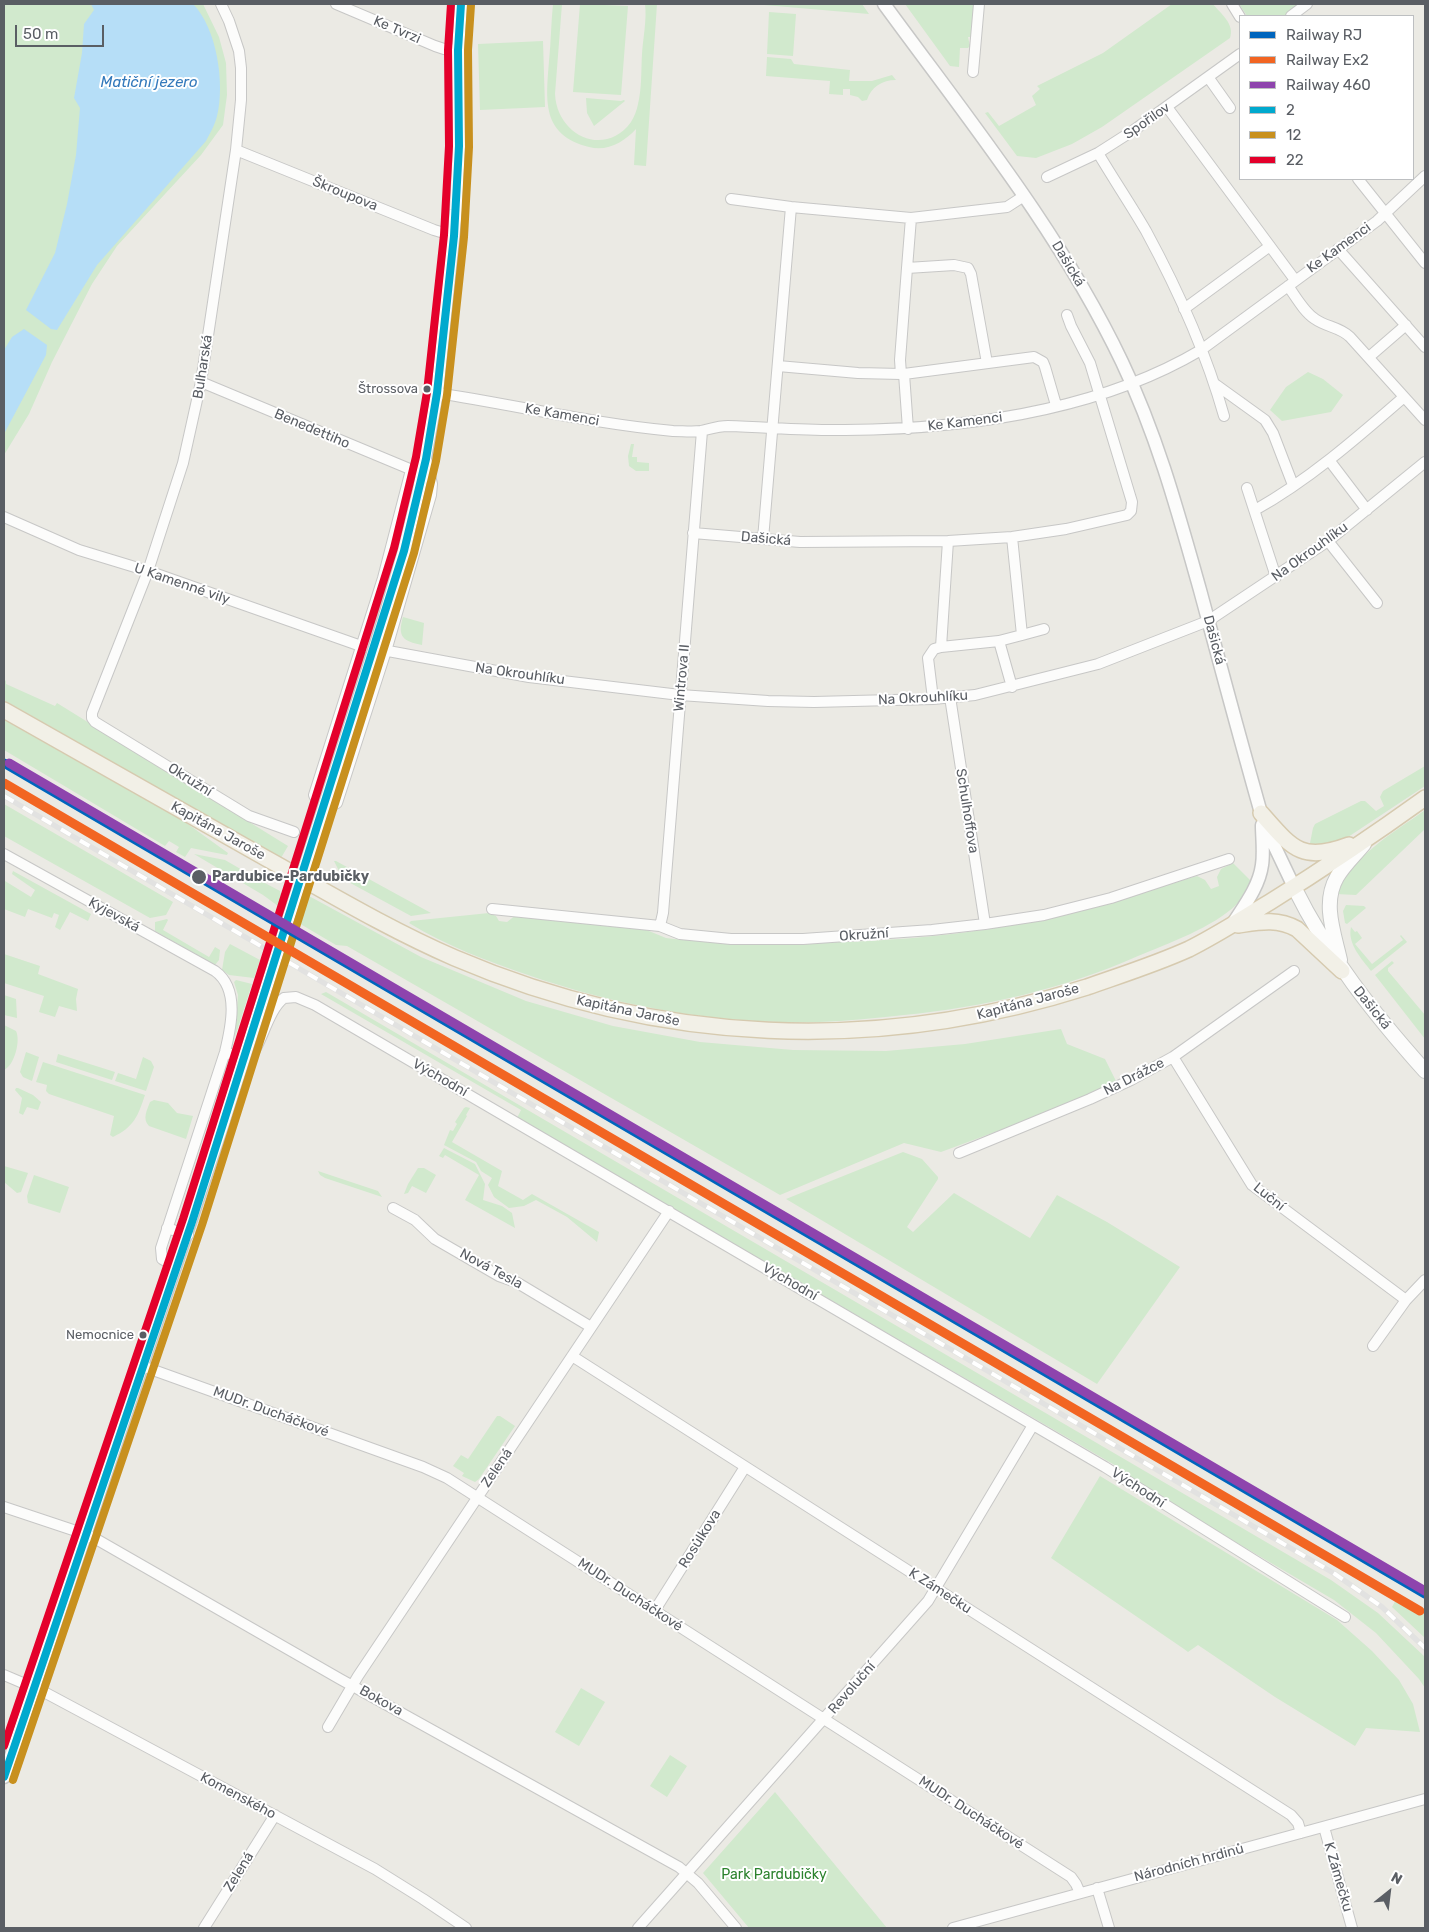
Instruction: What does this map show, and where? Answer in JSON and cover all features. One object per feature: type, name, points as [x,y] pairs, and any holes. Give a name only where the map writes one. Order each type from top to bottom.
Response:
[{"type":"main road","name":"Kapitána Jaroše","points":[[4,710],[370,916],[434,949],[527,986],[604,1008],[650,1018],[733,1029],[810,1032],[878,1029],[961,1019],[1060,995],[1135,971],[1193,947],[1294,887]]},
{"type":"main road","points":[[1294,887],[1369,838],[1425,798]]},
{"type":"main road","points":[[1261,813],[1285,840],[1298,850],[1304,852],[1321,853],[1335,850],[1369,838]]},
{"type":"main road","points":[[1342,971],[1330,913],[1330,893],[1342,870],[1369,838]]},
{"type":"main road","name":"Dašická","points":[[1294,887],[1312,923],[1342,971],[1389,1030],[1425,1071]]},
{"type":"main road","points":[[1231,926],[1270,921],[1283,922],[1297,929],[1342,971]]},
{"type":"street","name":"Bulharská","points":[[92,718],[92,713],[148,571],[183,463],[201,382],[236,150],[241,100],[241,68],[235,38],[221,4]]},
{"type":"street","name":"Ke Tvrzi","points":[[336,4],[434,46],[458,50]]},
{"type":"street","points":[[426,460],[417,472],[314,794],[319,804],[329,807],[337,803],[386,651],[431,495],[432,484],[426,460],[437,393],[454,236],[459,146],[458,50],[461,4]]},
{"type":"street","name":"Dašická","points":[[884,4],[1024,196],[1075,273],[1106,330],[1131,384],[1166,474],[1261,813],[1294,887]]},
{"type":"street","points":[[973,72],[979,4]]},
{"type":"street","points":[[1232,4],[1239,15]]},
{"type":"street","points":[[1292,15],[1308,4]]},
{"type":"street","name":"Spořilov","points":[[1047,177],[1098,153],[1239,55]]},
{"type":"street","points":[[1208,77],[1230,108]]},
{"type":"street","points":[[1168,106],[1270,246],[1309,314],[1317,321],[1346,333],[1425,420]]},
{"type":"street","name":"Škroupova","points":[[236,150],[248,153],[434,230],[454,236]]},
{"type":"street","points":[[1098,153],[1149,236],[1184,309],[1215,384],[1224,416]]},
{"type":"street","name":"Ke Kamenci","points":[[437,393],[630,426],[675,431],[702,430],[725,426],[844,430],[908,428],[1005,417],[1131,384],[1167,369],[1201,350],[1385,214],[1425,176]]},
{"type":"street","points":[[1359,180],[1425,263]]},
{"type":"street","points":[[731,199],[791,207],[911,218],[1007,207],[1024,196]]},
{"type":"street","points":[[763,539],[791,207]]},
{"type":"street","points":[[908,428],[900,360],[911,218]]},
{"type":"street","points":[[1184,309],[1270,246]]},
{"type":"street","points":[[1338,249],[1425,347]]},
{"type":"street","points":[[907,268],[954,265],[968,268],[971,274],[987,362]]},
{"type":"street","points":[[1067,315],[1090,363],[1098,394]]},
{"type":"street","points":[[1369,357],[1406,325]]},
{"type":"street","points":[[778,366],[858,373],[902,374],[1028,357],[1038,358],[1045,367],[1056,405]]},
{"type":"street","name":"Benedettiho","points":[[201,382],[417,472]]},
{"type":"street","points":[[1215,384],[1261,416],[1270,426],[1293,485]]},
{"type":"street","name":"Dašická","points":[[693,533],[763,539],[835,542],[948,541],[1012,537],[1066,529],[1124,516],[1132,511],[1132,502],[1098,394]]},
{"type":"street","points":[[1254,510],[1329,460],[1404,396]]},
{"type":"street","name":"Wintrova II","points":[[660,926],[663,913],[702,430]]},
{"type":"street","points":[[1329,460],[1367,510]]},
{"type":"street","name":"Na Okrouhlíku","points":[[362,646],[529,677],[680,695],[796,702],[933,699],[975,695],[1104,662],[1208,621],[1276,577],[1328,540],[1425,462]]},
{"type":"street","points":[[4,1777],[188,1235],[385,616],[420,490],[417,472]]},
{"type":"street","points":[[1247,488],[1276,577]]},
{"type":"street","name":"U Kamenné vily","points":[[4,517],[79,550],[148,571],[362,646]]},
{"type":"street","points":[[1012,537],[1022,635]]},
{"type":"street","points":[[1328,540],[1378,603]]},
{"type":"street","points":[[941,647],[948,541]]},
{"type":"street","points":[[933,699],[928,658],[934,649],[999,641],[1044,629]]},
{"type":"street","points":[[999,641],[1012,687]]},
{"type":"street","name":"Schulhoffova","points":[[950,697],[985,924]]},
{"type":"street","name":"Okružní","points":[[92,718],[95,722],[249,816],[294,832]]},
{"type":"street","points":[[1231,926],[1260,876],[1263,858],[1261,813]]},
{"type":"street","name":"Kyjevská","points":[[4,854],[215,971],[224,978],[230,989],[231,1005],[225,1052]]},
{"type":"street","name":"Okružní","points":[[492,909],[660,926],[680,934],[747,939],[803,939],[932,930],[1044,915],[1111,898],[1229,859]]},
{"type":"street","name":"Na Drážce","points":[[959,1153],[1131,1080],[1173,1057],[1294,972]]},
{"type":"street","name":"Východní","points":[[225,1052],[233,1055],[252,1055],[259,1045],[274,1009],[281,1000],[288,996],[302,999],[315,1005],[1105,1467],[1345,1617]]},
{"type":"street","points":[[176,1267],[165,1262],[161,1256],[161,1248],[225,1052]]},
{"type":"street","name":"Luční","points":[[1173,1057],[1252,1185],[1406,1300]]},
{"type":"street","name":"Nová Tesla","points":[[393,1208],[414,1220],[435,1239],[499,1276],[516,1282],[591,1327]]},
{"type":"street","name":"Zelená","points":[[328,1727],[352,1686],[670,1211]]},
{"type":"street","points":[[167,1228],[188,1235]]},
{"type":"street","points":[[1373,1346],[1406,1300],[1425,1280]]},
{"type":"street","name":"K Zámečku","points":[[572,1356],[1291,1815],[1296,1820],[1301,1833]]},
{"type":"street","name":"MUDr. Ducháčkové","points":[[142,1366],[423,1467],[447,1478],[1071,1877],[1080,1893]]},
{"type":"street","name":"Revoluční","points":[[638,1928],[924,1606],[936,1589],[1033,1425]]},
{"type":"street","name":"Rosůlkova","points":[[654,1610],[745,1467]]},
{"type":"street","name":"Bokova","points":[[4,1507],[85,1535],[688,1873],[736,1928]]},
{"type":"street","name":"Komenského","points":[[4,1675],[34,1687],[275,1815],[397,1882],[466,1928]]},
{"type":"street","name":"Národních hrdinů","points":[[953,1928],[1425,1799]]},
{"type":"street","name":"Zelená","points":[[204,1928],[275,1815]]},
{"type":"street","name":"K Zámečku","points":[[1324,1827],[1352,1928]]},
{"type":"street","points":[[1098,1888],[1109,1928]]},
{"type":"green space","points":[[4,4],[203,4],[219,37],[226,63],[227,95],[223,125],[201,155],[117,246],[92,284],[52,362],[29,414],[4,455]]},
{"type":"green space","points":[[553,4],[562,4],[555,94],[558,109],[564,121],[573,131],[584,137],[596,140],[608,139],[620,133],[634,116],[640,92],[645,4],[657,4],[646,166],[634,165],[636,129],[615,145],[596,148],[573,141],[562,134],[554,125],[550,114],[547,89]]},
{"type":"green space","points":[[580,4],[628,6],[621,95],[573,92]]},
{"type":"green space","points":[[862,4],[869,14],[764,5]]},
{"type":"green space","points":[[905,4],[975,4],[972,37],[968,37],[970,46],[968,48],[960,48],[959,67],[950,66]]},
{"type":"green space","points":[[1172,4],[1213,4],[1231,28],[1230,38],[1102,127],[1072,144],[1036,158],[1017,156],[985,113],[988,112],[999,126],[1036,105],[1032,96],[1040,89],[1037,86],[1103,53]]},
{"type":"green space","points":[[1239,4],[1302,4],[1286,15],[1246,15]]},
{"type":"green space","points":[[769,12],[796,14],[793,56],[767,54]]},
{"type":"green space","points":[[543,41],[545,107],[480,110],[478,44]]},
{"type":"green space","points":[[767,57],[791,59],[794,64],[850,70],[849,81],[872,81],[892,75],[896,80],[886,81],[878,85],[871,91],[867,100],[862,101],[858,97],[850,95],[850,89],[843,89],[843,95],[829,94],[830,81],[766,76]]},
{"type":"green space","points":[[586,98],[625,101],[594,126],[587,113]]},
{"type":"green space","points":[[1308,372],[1323,379],[1343,395],[1331,412],[1282,421],[1270,410],[1286,387]]},
{"type":"green space","points":[[631,444],[634,444],[632,457],[637,457],[637,462],[649,463],[649,471],[636,471],[629,466],[628,456]]},
{"type":"green space","points":[[403,617],[424,623],[422,645],[410,642],[403,637],[401,634],[401,624]]},
{"type":"green space","points":[[4,679],[6,684],[55,706],[57,703],[288,846],[281,858],[4,700]]},
{"type":"green space","points":[[4,720],[185,822],[228,853],[227,855],[191,848],[185,857],[176,852],[179,847],[169,841],[165,846],[4,750]]},
{"type":"green space","points":[[1425,766],[1425,786],[1342,841],[1309,848],[1315,824],[1361,801],[1365,801],[1376,811],[1384,806],[1380,797],[1383,791]]},
{"type":"green space","points":[[4,804],[173,902],[166,915],[150,918],[4,836]]},
{"type":"green space","points":[[1425,810],[1425,829],[1356,895],[1336,894],[1352,868],[1374,846]]},
{"type":"green space","points":[[194,854],[225,860],[280,891],[284,896],[280,906],[278,906]]},
{"type":"green space","points":[[334,861],[431,913],[411,916],[343,879]]},
{"type":"green space","points":[[1233,863],[1252,882],[1239,902],[1216,920],[1190,934],[1110,968],[1053,987],[994,1002],[934,1012],[851,1020],[782,1022],[745,1020],[708,1017],[635,1005],[528,975],[452,946],[409,923],[411,921],[489,913],[496,916],[499,921],[507,922],[516,915],[644,929],[666,938],[674,939],[817,943],[912,938],[960,933],[1054,917],[1197,876],[1205,880],[1211,889],[1219,886],[1217,877],[1221,869]]},
{"type":"green space","points":[[13,871],[91,914],[88,921],[70,912],[60,930],[55,927],[59,915],[54,913],[52,918],[28,909],[25,917],[4,909],[5,881],[31,897],[35,890],[12,874]]},
{"type":"green space","points":[[309,896],[421,957],[526,1001],[613,1026],[700,1042],[793,1050],[886,1051],[965,1044],[1061,1029],[1067,1044],[1105,1059],[1116,1081],[1092,1093],[1014,1125],[941,1152],[904,1143],[780,1195],[347,946],[336,945],[297,922],[302,917]]},
{"type":"green space","points":[[1346,905],[1364,906],[1366,908],[1347,924],[1345,923],[1343,911]]},
{"type":"green space","points":[[167,919],[163,930],[209,957],[215,947],[220,950],[219,960],[215,965],[155,931],[155,922]]},
{"type":"green space","points":[[1351,927],[1362,938],[1355,944],[1372,964],[1403,940],[1401,935],[1407,942],[1371,971],[1353,945],[1350,933]]},
{"type":"green space","points":[[230,944],[260,960],[254,978],[229,975],[222,970],[225,952]]},
{"type":"green space","points":[[4,954],[40,966],[38,974],[78,989],[76,999],[77,1011],[59,1006],[55,1017],[39,1012],[44,996],[4,983]]},
{"type":"green space","points":[[1392,961],[1394,963],[1388,968],[1388,971],[1425,1015],[1425,1039],[1375,975]]},
{"type":"green space","points":[[236,980],[252,984],[235,1037],[238,995],[234,982]]},
{"type":"green space","points":[[326,992],[1331,1580],[1378,1613],[1424,1656],[1425,1688],[1419,1679],[1376,1633],[1334,1600],[1152,1493],[1118,1467],[517,1118],[521,1110],[321,994]]},
{"type":"green space","points":[[4,995],[16,999],[17,1018],[4,1015]]},
{"type":"green space","points":[[4,1025],[16,1031],[18,1041],[14,1059],[8,1068],[4,1070]]},
{"type":"green space","points":[[26,1052],[39,1057],[32,1081],[23,1077],[20,1072]]},
{"type":"green space","points":[[58,1054],[115,1072],[112,1080],[56,1062]]},
{"type":"green space","points":[[143,1057],[151,1061],[154,1067],[146,1091],[115,1081],[118,1073],[136,1079]]},
{"type":"green space","points":[[43,1062],[145,1095],[131,1125],[113,1137],[110,1135],[114,1116],[49,1094],[46,1091],[47,1085],[36,1082]]},
{"type":"green space","points":[[18,1088],[33,1095],[41,1102],[38,1110],[27,1107],[23,1115],[19,1113],[22,1098],[15,1090]]},
{"type":"green space","points":[[154,1100],[168,1103],[177,1113],[193,1116],[186,1139],[149,1126],[146,1114],[150,1102]]},
{"type":"green space","points":[[466,1107],[470,1108],[467,1116],[452,1142],[502,1171],[498,1186],[523,1200],[532,1194],[599,1232],[597,1242],[567,1217],[536,1200],[524,1206],[509,1208],[494,1197],[488,1185],[492,1178],[481,1171],[476,1162],[444,1145],[450,1130],[453,1131],[457,1124],[455,1122]]},
{"type":"green space","points":[[444,1148],[475,1164],[485,1184],[483,1200],[502,1206],[512,1213],[515,1228],[465,1200],[479,1175],[445,1155],[443,1158],[439,1156]]},
{"type":"green space","points":[[903,1152],[922,1159],[938,1177],[907,1227],[913,1232],[954,1193],[1030,1238],[1057,1195],[1107,1222],[1180,1267],[1097,1384],[786,1199]]},
{"type":"green space","points":[[4,1166],[28,1173],[21,1192],[17,1193],[4,1182]]},
{"type":"green space","points":[[418,1168],[424,1168],[436,1175],[426,1193],[412,1186],[408,1193],[404,1194],[408,1184]]},
{"type":"green space","points":[[318,1171],[378,1191],[382,1197],[325,1178]]},
{"type":"green space","points":[[34,1175],[69,1187],[60,1213],[28,1203],[27,1196]]},
{"type":"green space","points":[[497,1416],[515,1426],[479,1479],[475,1482],[462,1476],[464,1473],[453,1466],[461,1455],[468,1459]]},
{"type":"green space","points":[[1100,1476],[1337,1620],[1372,1651],[1399,1680],[1413,1704],[1420,1732],[1366,1728],[1355,1746],[1275,1697],[1198,1645],[1188,1652],[1051,1558]]},
{"type":"green space","points":[[1398,1596],[1425,1609],[1425,1638],[1392,1607]]},
{"type":"green space","points":[[581,1688],[605,1702],[579,1746],[555,1732]]},
{"type":"green space","points":[[670,1755],[687,1766],[667,1797],[650,1786]]},
{"type":"green space","name":"Park Pardubičky","points":[[775,1792],[887,1928],[749,1928],[703,1873]]},
{"type":"water","name":"Matiční jezero","points":[[91,4],[193,4],[208,27],[217,57],[220,88],[219,103],[215,123],[206,141],[97,265],[57,330],[51,329],[26,310],[55,253],[67,204],[76,155],[80,108],[74,98],[82,53],[84,24],[94,10]]},
{"type":"water","points":[[24,329],[47,345],[46,355],[4,434],[4,350],[12,337]]},
{"type":"railway","points":[[4,796],[1335,1574],[1382,1607],[1425,1648]]},
{"type":"rail line","name":"RJ","points":[[4,763],[1425,1594]]},
{"type":"rail line","name":"460","points":[[9,763],[1425,1591]]},
{"type":"rail line","name":"Ex2","points":[[4,783],[1420,1611]]},
{"type":"transit line","name":"22","points":[[4,1746],[183,1219],[394,548],[416,457],[427,392],[444,235],[449,146],[448,50],[451,4]]},
{"type":"transit line","name":"2","points":[[4,1777],[192,1222],[404,551],[426,459],[437,393],[454,236],[459,146],[458,50],[461,4]]},
{"type":"transit line","name":"12","points":[[13,1780],[202,1225],[414,553],[436,461],[447,395],[464,237],[469,147],[468,50],[471,5]]},
{"type":"place","name":"Štrossova","points":[[427,389]]},
{"type":"place","name":"Pardubice-Pardubičky","points":[[199,877]]},
{"type":"place","name":"Nemocnice","points":[[143,1335]]}]
